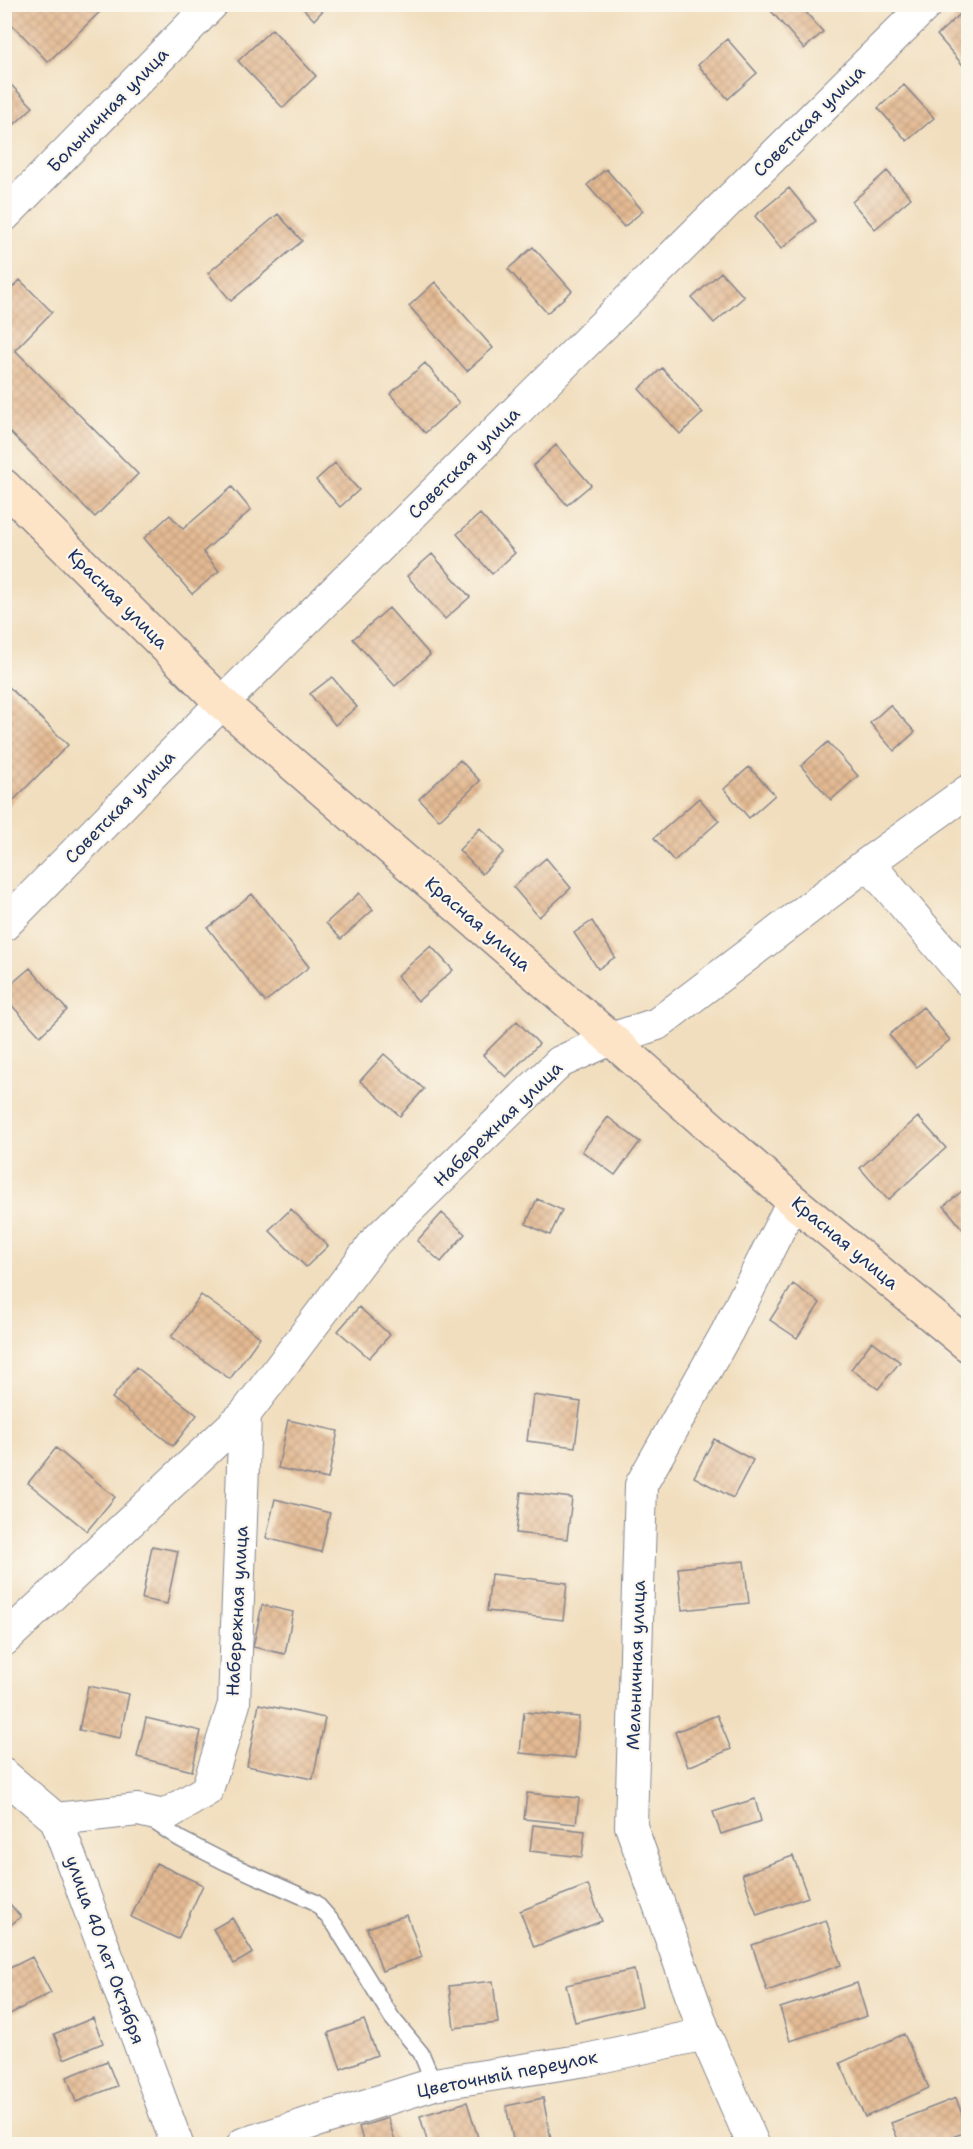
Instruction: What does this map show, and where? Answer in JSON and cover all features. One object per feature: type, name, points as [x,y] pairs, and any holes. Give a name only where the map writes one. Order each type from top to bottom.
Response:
[{"type":"street","name":"Больничная улица","points":[[4,216],[212,4]]},
{"type":"street","name":"Советская улица","points":[[4,925],[222,703],[927,4]]},
{"type":"street","name":"Красная улица","points":[[4,486],[222,703],[611,1039],[793,1201],[969,1345]]},
{"type":"street","name":"Набережная улица","points":[[4,1640],[245,1414],[376,1241],[560,1062],[611,1039],[657,1024],[868,863],[969,791]]},
{"type":"street","points":[[868,863],[969,980]]},
{"type":"street","name":"Мельничная улица","points":[[753,2145],[705,2034],[631,1826],[641,1485],[727,1332],[793,1201]]},
{"type":"street","name":"Набережная улица","points":[[56,1819],[138,1810],[164,1816],[207,1790],[234,1704],[245,1414]]},
{"type":"street","name":"улица 40 лет Октября","points":[[4,1774],[56,1819],[177,2145]]},
{"type":"street","name":"Цветочный переулок","points":[[243,2145],[434,2084],[586,2060],[705,2034]]},
{"type":"lane","points":[[138,1810],[180,1839],[315,1902],[335,1925],[392,2018],[421,2053],[434,2084]]},
{"type":"building","points":[[13,4],[108,4],[48,62],[4,16]]},
{"type":"building","points":[[299,4],[329,4],[314,20]]},
{"type":"building","points":[[765,4],[799,4],[823,32],[804,49]]},
{"type":"building","points":[[968,7],[968,71],[937,35]]},
{"type":"building","points":[[272,29],[316,76],[283,108],[238,61]]},
{"type":"building","points":[[727,39],[757,73],[728,99],[698,65]]},
{"type":"building","points":[[4,78],[33,107],[4,134]]},
{"type":"building","points":[[904,85],[934,118],[907,141],[878,108]]},
{"type":"building","points":[[606,169],[643,211],[624,227],[587,185]]},
{"type":"building","points":[[887,171],[911,198],[875,229],[852,202]]},
{"type":"building","points":[[789,188],[816,221],[781,249],[755,216]]},
{"type":"building","points":[[278,214],[302,241],[231,301],[208,273]]},
{"type":"building","points":[[533,247],[572,291],[547,313],[508,269]]},
{"type":"building","points":[[721,272],[744,297],[714,323],[692,298]]},
{"type":"building","points":[[20,280],[52,312],[15,350],[138,474],[95,517],[4,426],[4,296]]},
{"type":"building","points":[[435,282],[493,348],[467,371],[409,306]]},
{"type":"building","points":[[425,363],[459,403],[425,433],[390,394]]},
{"type":"building","points":[[662,368],[703,413],[680,434],[639,389]]},
{"type":"building","points":[[556,445],[591,485],[567,505],[533,466]]},
{"type":"building","points":[[335,463],[359,490],[340,507],[316,480]]},
{"type":"building","points":[[232,487],[251,510],[203,552],[219,571],[192,594],[144,538],[170,515],[183,529]]},
{"type":"building","points":[[480,514],[515,553],[492,574],[457,534]]},
{"type":"building","points":[[432,554],[470,597],[445,619],[407,576]]},
{"type":"building","points":[[389,608],[430,655],[395,686],[353,639]]},
{"type":"building","points":[[332,677],[357,707],[335,725],[310,694]]},
{"type":"building","points":[[4,682],[68,745],[4,810]]},
{"type":"building","points":[[890,705],[915,732],[894,751],[870,723]]},
{"type":"building","points":[[828,742],[858,776],[831,800],[801,766]]},
{"type":"building","points":[[460,760],[480,781],[439,820],[419,799]]},
{"type":"building","points":[[749,767],[775,795],[749,818],[724,789]]},
{"type":"building","points":[[699,798],[719,821],[674,861],[654,838]]},
{"type":"building","points":[[480,828],[504,852],[482,874],[459,850]]},
{"type":"building","points":[[546,858],[571,888],[539,917],[513,887]]},
{"type":"building","points":[[359,893],[373,910],[341,939],[326,923]]},
{"type":"building","points":[[252,894],[309,967],[265,1002],[208,928]]},
{"type":"building","points":[[592,921],[615,957],[598,969],[574,933]]},
{"type":"building","points":[[431,946],[453,970],[418,1001],[397,976]]},
{"type":"building","points":[[30,968],[67,1010],[40,1036],[4,997],[4,990]]},
{"type":"building","points":[[923,1007],[950,1040],[916,1067],[889,1035]]},
{"type":"building","points":[[517,1021],[539,1044],[506,1077],[483,1055]]},
{"type":"building","points":[[384,1054],[424,1089],[400,1116],[360,1081]]},
{"type":"building","points":[[608,1117],[640,1142],[615,1175],[582,1151]]},
{"type":"building","points":[[918,1117],[946,1148],[888,1200],[860,1168]]},
{"type":"building","points":[[968,1186],[968,1229],[965,1232],[944,1206]]},
{"type":"building","points":[[537,1199],[562,1210],[550,1235],[526,1224]]},
{"type":"building","points":[[291,1209],[328,1246],[306,1267],[269,1230]]},
{"type":"building","points":[[442,1213],[465,1234],[441,1262],[417,1241]]},
{"type":"building","points":[[793,1284],[820,1303],[797,1338],[770,1320]]},
{"type":"building","points":[[201,1295],[260,1337],[230,1379],[171,1337]]},
{"type":"building","points":[[359,1307],[390,1335],[369,1358],[338,1331]]},
{"type":"building","points":[[872,1341],[900,1362],[878,1389],[851,1369]]},
{"type":"building","points":[[136,1367],[197,1415],[173,1446],[112,1398]]},
{"type":"building","points":[[533,1395],[581,1402],[575,1447],[527,1441]]},
{"type":"building","points":[[288,1420],[338,1431],[328,1479],[278,1468]]},
{"type":"building","points":[[714,1439],[753,1460],[733,1498],[694,1477]]},
{"type":"building","points":[[56,1448],[115,1497],[87,1531],[28,1483]]},
{"type":"building","points":[[521,1492],[572,1498],[567,1539],[516,1533]]},
{"type":"building","points":[[275,1499],[330,1513],[321,1552],[266,1538]]},
{"type":"building","points":[[152,1546],[178,1551],[167,1604],[142,1599]]},
{"type":"building","points":[[744,1561],[749,1603],[682,1610],[678,1568]]},
{"type":"building","points":[[491,1574],[567,1583],[563,1620],[487,1611]]},
{"type":"building","points":[[262,1605],[293,1612],[285,1654],[253,1647]]},
{"type":"building","points":[[88,1686],[129,1694],[120,1738],[79,1730]]},
{"type":"building","points":[[259,1704],[325,1718],[313,1779],[247,1766]]},
{"type":"building","points":[[524,1712],[579,1717],[575,1758],[520,1753]]},
{"type":"building","points":[[717,1715],[731,1749],[688,1767],[675,1732]]},
{"type":"building","points":[[146,1718],[201,1731],[192,1771],[137,1757]]},
{"type":"building","points":[[527,1793],[579,1798],[576,1824],[524,1819]]},
{"type":"building","points":[[755,1799],[761,1821],[721,1834],[713,1812]]},
{"type":"building","points":[[533,1825],[585,1831],[582,1857],[530,1851]]},
{"type":"building","points":[[793,1856],[808,1897],[757,1915],[742,1874]]},
{"type":"building","points":[[156,1863],[203,1885],[178,1939],[131,1917]]},
{"type":"building","points":[[588,1885],[602,1921],[534,1947],[520,1911]]},
{"type":"building","points":[[4,1897],[21,1917],[4,1930]]},
{"type":"building","points":[[407,1915],[422,1957],[382,1971],[367,1928]]},
{"type":"building","points":[[232,1918],[253,1953],[234,1964],[213,1929]]},
{"type":"building","points":[[826,1920],[841,1965],[767,1991],[752,1945]]},
{"type":"building","points":[[32,1957],[51,1993],[4,2017],[4,1971]]},
{"type":"building","points":[[634,1970],[642,2006],[575,2022],[566,1985]]},
{"type":"building","points":[[493,1981],[498,2023],[454,2028],[449,1986]]},
{"type":"building","points":[[857,1983],[867,2016],[790,2041],[780,2008]]},
{"type":"building","points":[[93,2018],[103,2043],[64,2059],[54,2034]]},
{"type":"building","points":[[364,2020],[377,2055],[341,2069],[328,2033]]},
{"type":"building","points":[[904,2034],[929,2088],[865,2117],[840,2063]]},
{"type":"building","points":[[107,2061],[117,2086],[76,2102],[67,2077]]},
{"type":"building","points":[[543,2098],[552,2144],[514,2144],[506,2106]]},
{"type":"building","points":[[956,2098],[968,2131],[935,2144],[900,2144],[891,2123]]},
{"type":"building","points":[[467,2102],[480,2144],[428,2144],[420,2116]]},
{"type":"building","points":[[388,2118],[396,2144],[364,2144],[359,2127]]}]
